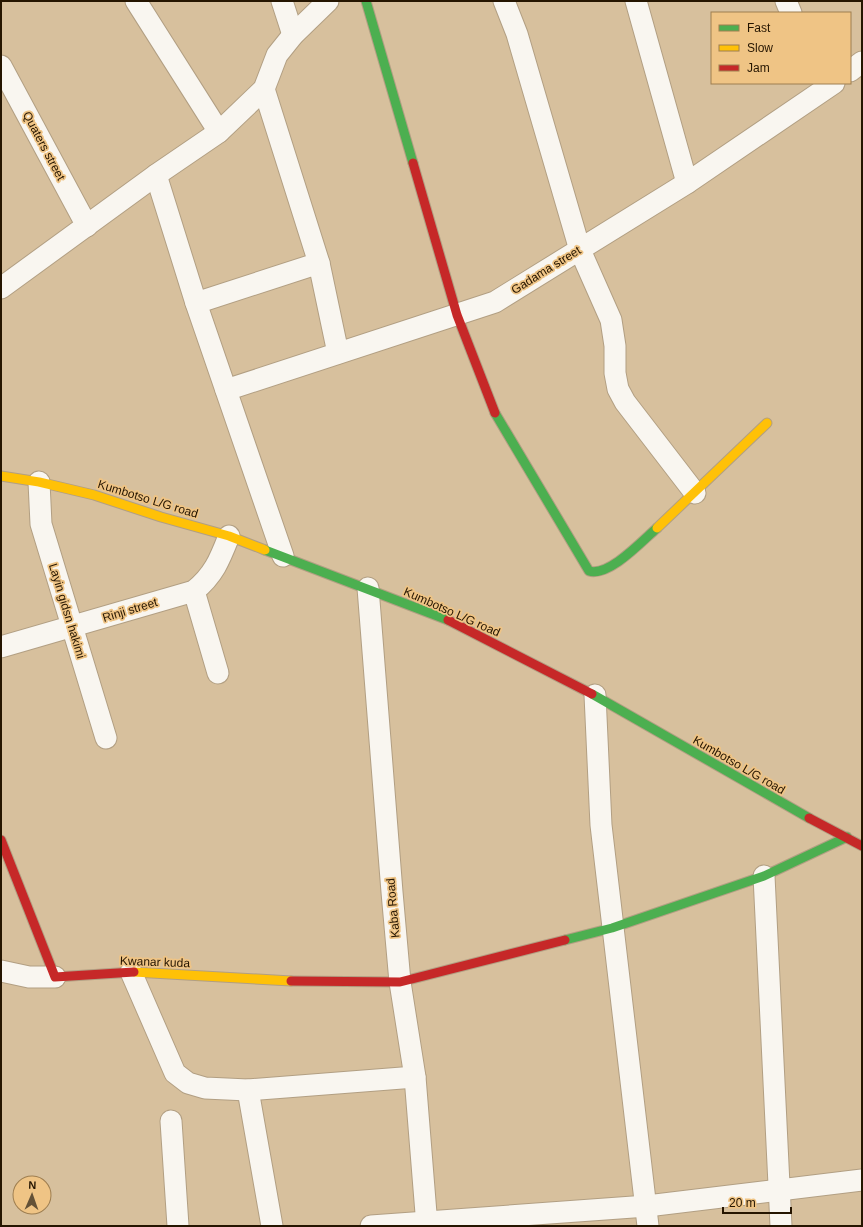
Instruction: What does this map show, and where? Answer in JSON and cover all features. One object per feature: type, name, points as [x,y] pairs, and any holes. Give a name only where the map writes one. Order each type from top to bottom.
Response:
[{"type":"street","points":[[136,1],[219,132]]},
{"type":"street","points":[[282,1],[293,35]]},
{"type":"street","points":[[1,288],[219,132],[264,89],[277,55],[293,35],[328,1]]},
{"type":"street","points":[[366,1],[457,315],[498,420],[589,571],[596,573],[603,571],[625,556],[695,493],[767,423]]},
{"type":"street","points":[[504,1],[517,34],[580,250],[611,320],[618,389],[625,402],[695,493]]},
{"type":"street","points":[[636,1],[687,183]]},
{"type":"street","points":[[786,1],[790,12]]},
{"type":"street","points":[[851,70],[862,62]]},
{"type":"street","name":"Quaters street","points":[[1,66],[87,226]]},
{"type":"street","name":"Gadama street","points":[[226,390],[495,302],[687,183],[824,86]]},
{"type":"street","points":[[264,89],[319,263],[338,353]]},
{"type":"street","points":[[156,176],[196,303],[283,556]]},
{"type":"street","points":[[196,303],[319,263]]},
{"type":"street","name":"Kumbotso L/G road","points":[[1,476],[39,482],[94,495],[161,517],[229,536],[368,588],[445,619],[595,695],[778,802],[862,846]]},
{"type":"street","name":"Layin gidsn hakimi","points":[[39,482],[41,524],[71,628],[106,738]]},
{"type":"street","name":"Rinji street","points":[[1,648],[194,591],[208,580],[214,571],[229,536]]},
{"type":"street","name":"Kaba Road","points":[[368,588],[400,982],[415,1077],[427,1224]]},
{"type":"street","points":[[194,591],[218,673]]},
{"type":"street","points":[[595,695],[601,825],[612,928],[648,1216]]},
{"type":"street","name":"Kwanar kuda","points":[[56,977],[131,972],[288,981],[400,982],[612,928],[764,876],[847,837]]},
{"type":"street","points":[[1,840],[56,977],[29,977],[1,971]]},
{"type":"street","points":[[764,876],[781,1226]]},
{"type":"street","points":[[131,972],[175,1073],[188,1083],[205,1088],[248,1090],[415,1077]]},
{"type":"street","points":[[248,1090],[272,1226]]},
{"type":"street","points":[[171,1121],[178,1226]]},
{"type":"street","points":[[371,1226],[648,1216],[779,1190],[862,1180]]},
{"type":"traffic: fast","points":[[366,1],[413,163]]},
{"type":"traffic: fast","points":[[495,413],[589,571],[606,569],[625,557],[657,528]]},
{"type":"traffic: fast","points":[[265,550],[448,620]]},
{"type":"traffic: fast","points":[[592,694],[809,818]]},
{"type":"traffic: fast","points":[[565,940],[612,928],[764,876],[847,837]]},
{"type":"traffic: slow","points":[[657,528],[767,423]]},
{"type":"traffic: slow","points":[[1,476],[39,482],[94,495],[161,517],[229,536],[265,550]]},
{"type":"traffic: slow","points":[[134,972],[291,981]]},
{"type":"traffic: jam","points":[[413,163],[457,315],[495,413]]},
{"type":"traffic: jam","points":[[448,620],[592,694]]},
{"type":"traffic: jam","points":[[809,818],[862,846]]},
{"type":"traffic: jam","points":[[1,840],[55,977],[134,972]]},
{"type":"traffic: jam","points":[[291,981],[400,982],[565,940]]}]
